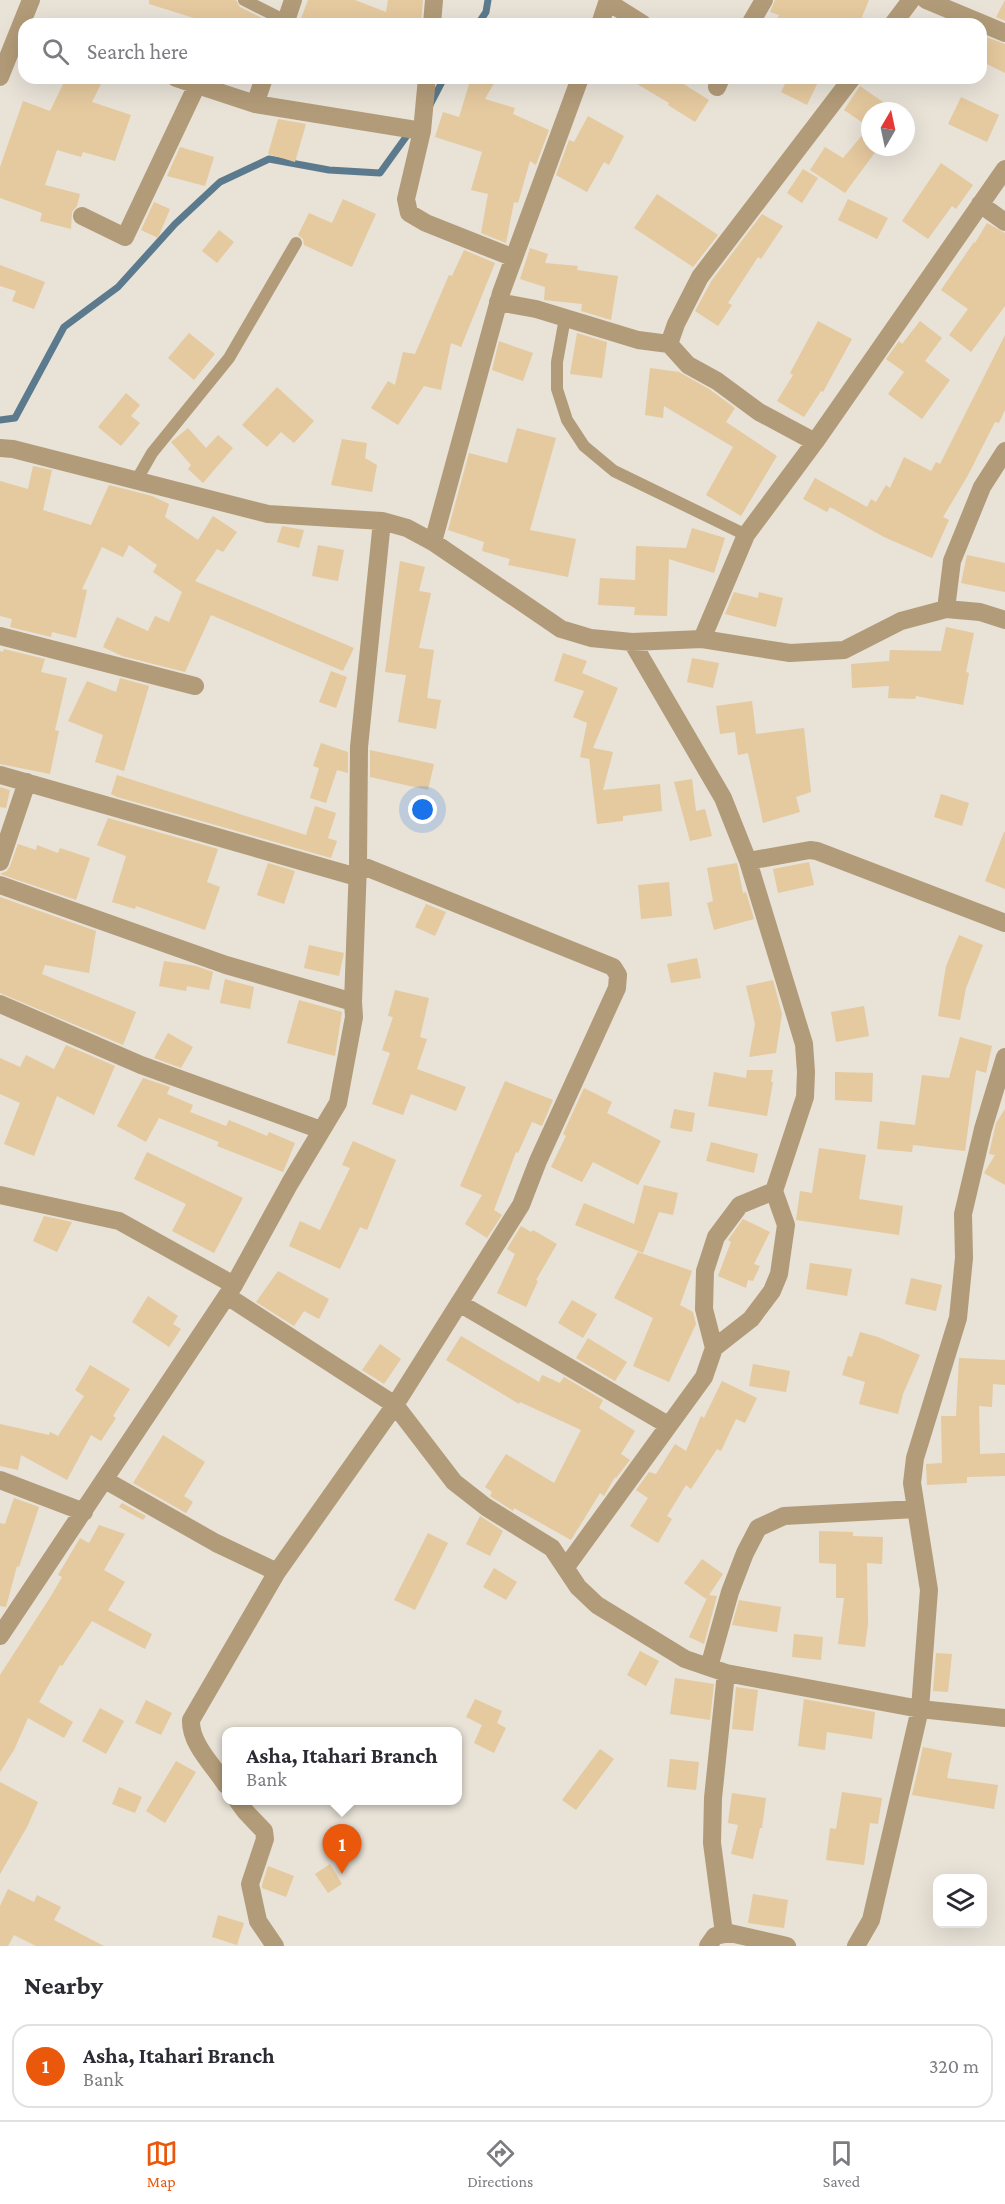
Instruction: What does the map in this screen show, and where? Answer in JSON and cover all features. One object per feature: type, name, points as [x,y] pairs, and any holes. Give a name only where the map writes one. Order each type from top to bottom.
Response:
[{"type":"street","points":[[25,18],[31,0]]},
{"type":"street","points":[[286,18],[293,0]]},
{"type":"street","points":[[432,18],[434,0]]},
{"type":"street","points":[[754,18],[764,0]]},
{"type":"street","points":[[898,18],[911,0]]},
{"type":"street","points":[[926,0],[969,18]]},
{"type":"street","points":[[602,18],[608,1],[634,18]]},
{"type":"street","points":[[987,25],[1005,33]]},
{"type":"street","points":[[0,77],[18,34]]},
{"type":"street","points":[[194,84],[255,104],[422,131]]},
{"type":"street","points":[[255,104],[262,84]]},
{"type":"street","points":[[427,84],[422,131],[406,199],[409,213],[426,223],[514,258]]},
{"type":"street","points":[[433,542],[498,302],[578,84]]},
{"type":"street","points":[[669,344],[676,324],[700,277],[847,84]]},
{"type":"street","points":[[82,216],[125,237],[197,85]]},
{"type":"street","points":[[702,639],[746,535],[815,442],[1005,169]]},
{"type":"street","points":[[980,204],[1005,222]]},
{"type":"street","points":[[498,302],[536,309],[638,340],[669,344],[688,365],[717,381],[759,412],[815,442]]},
{"type":"street","points":[[0,448],[13,449],[268,514],[382,521],[407,528],[433,542],[561,629],[591,638],[632,642],[702,639],[790,653],[844,650],[901,621],[946,609],[980,612],[1005,620]]},
{"type":"street","points":[[946,609],[952,561],[982,487],[1005,451]]},
{"type":"street","points":[[3,1626],[84,1512],[231,1290],[290,1183],[338,1103],[354,1017],[359,747],[382,521]]},
{"type":"street","points":[[0,636],[195,686]]},
{"type":"street","points":[[632,642],[719,789],[748,861],[804,1044],[807,1072],[805,1097],[774,1191],[786,1225],[779,1274],[772,1291],[752,1319],[714,1348]]},
{"type":"street","points":[[0,775],[358,870],[612,967],[618,975],[615,996],[538,1161],[521,1205],[395,1405],[276,1572],[191,1720],[200,1749],[222,1779]]},
{"type":"street","points":[[0,862],[27,782]]},
{"type":"street","points":[[748,861],[810,850],[817,851],[1005,923]]},
{"type":"street","points":[[0,885],[226,965],[353,1002]]},
{"type":"street","points":[[0,1004],[141,1065],[321,1130]]},
{"type":"street","points":[[856,1946],[871,1920],[920,1709],[929,1590],[912,1484],[915,1458],[958,1318],[964,1258],[963,1214],[983,1129],[1005,1058]]},
{"type":"street","points":[[566,1567],[704,1377],[714,1348],[704,1309],[705,1271],[716,1237],[740,1205],[774,1191]]},
{"type":"street","points":[[0,1195],[119,1221],[231,1290],[395,1405],[454,1482],[486,1508],[552,1548],[578,1587],[597,1605],[685,1659],[718,1670],[920,1709],[1005,1718]]},
{"type":"street","points":[[459,1303],[668,1425]]},
{"type":"street","points":[[0,1480],[84,1512]]},
{"type":"street","points":[[105,1480],[216,1543],[276,1572]]},
{"type":"street","points":[[724,1933],[712,1843],[718,1670],[730,1593],[745,1553],[758,1528],[784,1516],[916,1509]]},
{"type":"street","points":[[241,1805],[264,1831],[265,1839],[250,1884],[258,1921],[275,1946]]},
{"type":"street","points":[[708,1946],[715,1936],[724,1933],[787,1946]]},
{"type":"lane","points":[[244,0],[278,18]]},
{"type":"lane","points":[[136,481],[152,453],[229,357],[296,243]]},
{"type":"lane","points":[[565,318],[557,362],[557,389],[567,420],[584,446],[614,471],[746,535]]},
{"type":"building","points":[[149,0],[236,0],[240,7],[262,18],[194,18],[149,4]]},
{"type":"building","points":[[308,0],[355,0],[386,12],[388,0],[423,0],[422,18],[301,18]]},
{"type":"building","points":[[775,0],[869,0],[862,18],[778,18],[779,15],[770,12]]},
{"type":"building","points":[[1005,0],[1005,21],[996,17]]},
{"type":"building","points":[[987,37],[1005,44],[1005,73],[987,64]]},
{"type":"building","points":[[63,84],[101,84],[92,102],[131,115],[115,161],[83,152],[81,157],[57,150],[45,185],[80,194],[77,206],[72,212],[71,229],[40,221],[42,213],[0,198],[0,167],[23,101],[50,111]]},
{"type":"building","points":[[469,84],[494,84],[485,99],[515,108],[513,114],[549,130],[536,165],[530,161],[518,203],[514,202],[506,243],[481,233],[488,194],[471,190],[482,152],[435,137],[443,112],[459,117]]},
{"type":"building","points":[[637,84],[684,84],[709,100],[695,122],[668,105],[669,103]]},
{"type":"building","points":[[785,84],[817,84],[807,105],[781,92]]},
{"type":"building","points":[[860,86],[883,102],[861,102],[861,122],[844,110]]},
{"type":"building","points":[[961,97],[999,115],[987,142],[948,124]]},
{"type":"building","points":[[588,116],[624,136],[609,165],[604,162],[587,192],[556,175],[569,140],[574,142]]},
{"type":"building","points":[[278,119],[306,124],[295,162],[268,154]]},
{"type":"building","points":[[861,137],[861,156],[872,156],[845,193],[810,170],[825,147],[843,158]]},
{"type":"building","points":[[180,147],[214,157],[205,186],[167,176]]},
{"type":"building","points":[[941,163],[973,185],[956,209],[952,206],[928,239],[902,221]]},
{"type":"building","points":[[803,169],[818,178],[802,203],[787,193]]},
{"type":"building","points":[[657,194],[718,235],[693,267],[634,228]]},
{"type":"building","points":[[343,199],[376,214],[352,267],[304,245],[303,239],[298,235],[309,213],[332,223]]},
{"type":"building","points":[[848,199],[888,218],[877,239],[838,220]]},
{"type":"building","points":[[154,202],[170,209],[158,238],[141,230]]},
{"type":"building","points":[[762,214],[783,226],[761,259],[758,257],[728,303],[732,305],[718,326],[695,311],[712,280]]},
{"type":"building","points":[[987,223],[1005,233],[1005,306],[971,352],[949,335],[968,309],[941,290]]},
{"type":"building","points":[[219,230],[234,242],[217,263],[202,251]]},
{"type":"building","points":[[530,248],[548,254],[545,263],[578,266],[577,270],[618,276],[611,320],[581,311],[582,304],[544,300],[545,287],[520,279]]},
{"type":"building","points":[[464,250],[495,263],[461,347],[451,343],[441,390],[424,386],[398,425],[371,408],[388,381],[395,385],[403,352],[415,354],[449,275],[452,276]]},
{"type":"building","points":[[0,265],[45,282],[34,309],[12,301],[16,291],[0,286]]},
{"type":"building","points":[[818,321],[852,339],[823,392],[821,391],[804,417],[777,401],[793,375],[790,373]]},
{"type":"building","points":[[920,321],[942,338],[925,361],[950,380],[922,419],[888,394],[904,372],[886,359],[899,341],[902,344]]},
{"type":"building","points":[[189,333],[215,354],[194,380],[168,358]]},
{"type":"building","points":[[577,333],[607,342],[602,378],[570,374]]},
{"type":"building","points":[[1005,335],[1005,410],[999,423],[995,422],[967,477],[943,517],[949,520],[932,558],[884,537],[830,507],[827,512],[803,499],[815,478],[867,507],[871,499],[876,502],[886,485],[890,488],[904,457],[931,471],[936,462],[940,464]]},
{"type":"building","points":[[499,341],[533,353],[523,381],[492,370]]},
{"type":"building","points":[[650,368],[679,372],[709,389],[735,408],[726,422],[777,456],[741,516],[706,495],[733,447],[664,406],[663,418],[645,415]]},
{"type":"building","points":[[277,387],[314,421],[294,443],[281,432],[267,447],[242,425]]},
{"type":"building","points":[[126,393],[140,405],[131,416],[140,423],[121,446],[98,427]]},
{"type":"building","points":[[188,428],[206,448],[218,435],[233,448],[203,483],[188,469],[191,465],[171,442]]},
{"type":"building","points":[[517,428],[556,438],[530,530],[576,539],[568,577],[508,565],[510,559],[482,551],[484,542],[448,530],[469,453],[507,463]]},
{"type":"building","points":[[342,439],[367,443],[365,458],[377,465],[372,492],[331,485]]},
{"type":"building","points":[[33,466],[52,470],[43,510],[91,525],[109,485],[152,496],[169,504],[165,517],[198,540],[213,516],[237,532],[223,552],[217,549],[195,581],[354,648],[343,671],[211,615],[185,672],[122,656],[103,647],[117,617],[148,631],[155,616],[169,622],[182,592],[153,572],[157,565],[129,545],[123,557],[102,547],[82,589],[87,590],[76,638],[52,632],[51,637],[10,627],[12,619],[0,616],[0,481],[28,489]]},
{"type":"building","points":[[282,526],[304,530],[299,548],[277,542]]},
{"type":"building","points":[[692,528],[725,538],[714,573],[669,559],[667,616],[634,615],[635,607],[598,605],[600,578],[635,580],[636,546],[686,548]]},
{"type":"building","points":[[318,545],[344,550],[338,581],[312,576]]},
{"type":"building","points":[[967,555],[1005,563],[1005,592],[961,583]]},
{"type":"building","points":[[400,561],[425,567],[419,591],[431,593],[419,648],[434,650],[427,698],[441,700],[436,729],[398,722],[406,675],[385,672]]},
{"type":"building","points":[[734,592],[758,598],[759,592],[783,598],[776,627],[725,614]]},
{"type":"building","points":[[946,627],[974,633],[966,672],[969,673],[963,705],[916,696],[915,699],[888,698],[889,686],[852,688],[851,664],[889,661],[890,650],[941,651]]},
{"type":"building","points":[[4,649],[45,659],[41,672],[67,678],[55,730],[59,731],[50,774],[0,764],[0,651],[3,652]]},
{"type":"building","points":[[563,653],[587,661],[582,673],[618,688],[593,748],[613,752],[603,790],[660,784],[662,811],[623,816],[623,821],[597,824],[589,757],[589,759],[580,757],[587,723],[573,717],[584,691],[554,681]]},
{"type":"building","points":[[692,658],[719,663],[713,688],[687,682]]},
{"type":"building","points":[[331,671],[347,677],[336,708],[319,702]]},
{"type":"building","points":[[120,678],[149,686],[124,771],[95,762],[103,735],[68,721],[87,681],[116,692]]},
{"type":"building","points":[[752,701],[756,734],[804,728],[811,792],[796,797],[800,812],[763,823],[748,753],[738,755],[735,732],[720,734],[716,706]]},
{"type":"building","points":[[321,743],[348,752],[348,773],[337,770],[326,803],[310,798],[319,768],[313,766]]},
{"type":"building","points":[[370,750],[434,764],[428,790],[370,777]]},
{"type":"building","points":[[117,775],[306,835],[315,806],[336,813],[328,838],[337,841],[331,858],[117,797],[111,794]]},
{"type":"building","points":[[692,779],[696,811],[705,809],[712,836],[690,841],[674,782]]},
{"type":"building","points":[[0,787],[10,790],[6,808],[0,807]]},
{"type":"building","points":[[941,794],[969,803],[962,826],[934,817]]},
{"type":"building","points":[[108,818],[218,849],[207,882],[220,887],[205,930],[136,906],[135,909],[112,902],[126,856],[97,845]]},
{"type":"building","points":[[1005,832],[1005,889],[985,881]]},
{"type":"building","points":[[18,844],[36,850],[37,845],[58,853],[60,848],[90,858],[76,900],[0,874],[7,871],[10,866]]},
{"type":"building","points":[[809,862],[814,885],[778,893],[773,869]]},
{"type":"building","points":[[268,863],[295,871],[284,904],[257,895]]},
{"type":"building","points":[[737,863],[743,893],[746,892],[754,919],[714,930],[707,903],[713,901],[707,868]]},
{"type":"building","points":[[669,882],[672,916],[641,919],[638,885]]},
{"type":"building","points":[[0,897],[96,931],[89,973],[45,965],[42,974],[136,1012],[123,1045],[0,993]]},
{"type":"building","points":[[426,904],[446,912],[435,936],[415,927]]},
{"type":"building","points":[[959,935],[983,945],[966,988],[960,1020],[938,1016],[946,966]]},
{"type":"building","points":[[309,945],[344,953],[339,976],[304,968]]},
{"type":"building","points":[[697,958],[701,978],[671,983],[667,964]]},
{"type":"building","points":[[164,961],[196,966],[213,972],[209,990],[187,986],[186,991],[159,986]]},
{"type":"building","points":[[225,979],[254,987],[250,1009],[220,1003]]},
{"type":"building","points":[[773,980],[782,1014],[776,1053],[749,1057],[755,1024],[746,986]]},
{"type":"building","points":[[395,990],[429,998],[420,1037],[427,1039],[417,1069],[466,1087],[456,1111],[411,1094],[403,1115],[372,1104],[390,1053],[382,1050],[393,1017],[388,1016]]},
{"type":"building","points":[[299,1000],[342,1012],[335,1056],[287,1043]]},
{"type":"building","points":[[864,1006],[869,1036],[836,1042],[831,1012]]},
{"type":"building","points":[[168,1033],[193,1047],[181,1068],[154,1058]]},
{"type":"building","points":[[960,1037],[992,1046],[986,1073],[976,1070],[965,1151],[913,1145],[912,1152],[877,1149],[880,1121],[915,1125],[922,1075],[949,1078]]},
{"type":"building","points":[[66,1045],[115,1066],[94,1115],[57,1096],[34,1156],[4,1144],[20,1103],[0,1094],[0,1058],[20,1067],[26,1055],[54,1069]]},
{"type":"building","points":[[747,1070],[773,1070],[767,1116],[708,1106],[714,1072],[746,1078]]},
{"type":"building","points":[[835,1072],[873,1073],[872,1102],[835,1100]]},
{"type":"building","points":[[143,1078],[170,1087],[167,1094],[193,1105],[190,1112],[226,1126],[229,1120],[267,1136],[269,1132],[295,1143],[283,1172],[217,1146],[219,1142],[159,1118],[146,1142],[117,1126]]},
{"type":"building","points":[[505,1081],[553,1100],[542,1126],[532,1122],[518,1153],[516,1152],[494,1210],[502,1215],[487,1238],[465,1224],[482,1195],[460,1186]]},
{"type":"building","points":[[584,1088],[612,1102],[607,1113],[661,1141],[638,1185],[593,1162],[582,1182],[551,1167],[566,1136],[563,1134]]},
{"type":"building","points":[[674,1109],[695,1113],[692,1132],[670,1128]]},
{"type":"building","points":[[1005,1109],[1005,1185],[984,1173],[995,1155],[989,1154],[996,1123]]},
{"type":"building","points":[[353,1141],[396,1160],[367,1230],[360,1227],[340,1269],[289,1246],[300,1221],[320,1230],[350,1168],[342,1165]]},
{"type":"building","points":[[711,1142],[758,1154],[754,1173],[706,1161]]},
{"type":"building","points":[[819,1148],[866,1155],[859,1199],[903,1206],[899,1235],[796,1220],[800,1191],[812,1193]]},
{"type":"building","points":[[147,1152],[243,1198],[214,1253],[172,1231],[186,1204],[134,1179]]},
{"type":"building","points":[[644,1185],[678,1193],[673,1215],[659,1212],[643,1253],[575,1225],[584,1203],[634,1224]]},
{"type":"building","points":[[44,1216],[72,1222],[57,1252],[33,1241]]},
{"type":"building","points":[[743,1219],[770,1232],[754,1264],[760,1266],[753,1281],[748,1280],[746,1288],[718,1276],[731,1242],[728,1240]]},
{"type":"building","points":[[521,1226],[557,1244],[536,1280],[538,1281],[526,1307],[497,1293],[515,1254],[507,1249]]},
{"type":"building","points":[[638,1252],[692,1271],[680,1305],[693,1312],[696,1324],[669,1382],[633,1366],[653,1318],[614,1298]]},
{"type":"building","points":[[810,1263],[852,1269],[847,1296],[806,1289]]},
{"type":"building","points":[[278,1271],[329,1299],[319,1319],[304,1311],[294,1326],[256,1302]]},
{"type":"building","points":[[911,1278],[942,1285],[936,1311],[905,1304]]},
{"type":"building","points":[[148,1296],[178,1316],[173,1324],[181,1329],[169,1347],[132,1322]]},
{"type":"building","points":[[572,1300],[597,1314],[583,1338],[558,1323]]},
{"type":"building","points":[[860,1332],[920,1355],[903,1394],[898,1414],[859,1404],[865,1382],[842,1375],[848,1356],[852,1357]]},
{"type":"building","points":[[461,1336],[539,1382],[542,1375],[560,1383],[564,1377],[603,1400],[599,1408],[635,1431],[621,1454],[630,1460],[615,1477],[604,1496],[600,1493],[571,1540],[514,1508],[513,1511],[490,1496],[492,1492],[485,1487],[506,1454],[554,1483],[581,1430],[520,1402],[519,1404],[446,1360]]},
{"type":"building","points":[[588,1338],[627,1362],[615,1381],[576,1358]]},
{"type":"building","points":[[380,1344],[401,1359],[384,1384],[362,1370]]},
{"type":"building","points":[[959,1358],[1005,1360],[1005,1385],[993,1384],[992,1407],[979,1406],[980,1454],[1005,1453],[1005,1476],[967,1477],[967,1483],[927,1485],[926,1464],[942,1463],[941,1416],[956,1416]]},
{"type":"building","points":[[753,1364],[790,1371],[786,1392],[749,1386]]},
{"type":"building","points":[[90,1365],[130,1389],[113,1416],[116,1418],[101,1441],[91,1435],[67,1480],[21,1455],[18,1470],[0,1466],[0,1424],[49,1435],[50,1432],[58,1436],[84,1396],[75,1390]]},
{"type":"building","points":[[722,1381],[757,1398],[745,1423],[736,1419],[721,1451],[717,1449],[691,1489],[686,1485],[667,1516],[672,1519],[658,1543],[630,1526],[648,1498],[636,1490],[649,1472],[656,1474],[675,1444],[686,1451],[701,1416],[704,1418]]},
{"type":"building","points":[[163,1435],[205,1462],[184,1496],[193,1502],[186,1513],[133,1483]]},
{"type":"building","points":[[14,1498],[39,1507],[19,1567],[17,1566],[6,1607],[0,1606],[0,1523],[5,1524]]},
{"type":"building","points":[[122,1503],[146,1516],[143,1520],[119,1507]]},
{"type":"building","points":[[480,1516],[503,1531],[490,1556],[466,1544]]},
{"type":"building","points":[[99,1525],[125,1534],[104,1570],[125,1582],[108,1610],[152,1634],[145,1649],[92,1621],[62,1666],[60,1665],[39,1702],[73,1722],[64,1738],[28,1718],[14,1750],[0,1772],[0,1675],[51,1596],[62,1577],[58,1575],[80,1538],[89,1543]]},
{"type":"building","points":[[819,1531],[853,1532],[853,1536],[883,1537],[882,1564],[867,1563],[868,1624],[865,1647],[838,1644],[844,1598],[836,1598],[836,1564],[819,1563]]},
{"type":"building","points":[[428,1533],[448,1543],[415,1610],[394,1600]]},
{"type":"building","points":[[702,1559],[723,1574],[709,1595],[717,1596],[704,1644],[689,1637],[708,1596],[706,1599],[684,1583]]},
{"type":"building","points":[[494,1568],[517,1582],[506,1600],[483,1587]]},
{"type":"building","points":[[739,1600],[781,1607],[777,1632],[732,1625]]},
{"type":"building","points":[[794,1634],[823,1637],[821,1660],[792,1657]]},
{"type":"building","points":[[640,1651],[659,1661],[646,1686],[627,1675]]},
{"type":"building","points":[[936,1653],[952,1654],[948,1692],[933,1691]]},
{"type":"building","points":[[675,1678],[714,1684],[710,1720],[670,1714]]},
{"type":"building","points":[[736,1687],[758,1690],[753,1731],[732,1729]]},
{"type":"building","points":[[475,1699],[502,1711],[497,1723],[506,1728],[494,1753],[474,1743],[482,1725],[466,1717]]},
{"type":"building","points":[[804,1699],[875,1712],[872,1739],[827,1732],[825,1750],[798,1746]]},
{"type":"building","points":[[146,1700],[172,1713],[161,1735],[135,1723]]},
{"type":"building","points":[[100,1708],[124,1721],[106,1754],[82,1741]]},
{"type":"building","points":[[923,1747],[952,1753],[947,1778],[998,1785],[994,1809],[912,1795]]},
{"type":"building","points":[[600,1749],[614,1759],[576,1810],[562,1800]]},
{"type":"building","points":[[670,1759],[699,1762],[696,1790],[667,1787]]},
{"type":"building","points":[[176,1761],[196,1772],[165,1823],[146,1811]]},
{"type":"building","points":[[0,1782],[38,1802],[27,1827],[0,1874]]},
{"type":"building","points":[[119,1787],[142,1797],[135,1813],[112,1804]]},
{"type":"building","points":[[842,1792],[882,1798],[878,1824],[870,1823],[864,1865],[826,1860],[830,1828],[836,1829]]},
{"type":"building","points":[[732,1793],[766,1798],[762,1828],[760,1828],[753,1859],[731,1854],[738,1825],[728,1823]]},
{"type":"building","points":[[330,1864],[342,1884],[328,1893],[315,1874]]},
{"type":"building","points":[[268,1866],[294,1876],[286,1897],[262,1888]]},
{"type":"building","points":[[8,1889],[34,1902],[37,1895],[61,1907],[54,1920],[104,1946],[36,1946],[14,1935],[8,1946],[0,1946],[0,1906]]},
{"type":"building","points":[[753,1894],[788,1900],[784,1928],[748,1923]]},
{"type":"building","points":[[218,1915],[244,1923],[237,1945],[212,1937]]},
{"type":"waterway","points":[[482,18],[486,12],[488,0]]},
{"type":"waterway","points":[[430,105],[441,84]]},
{"type":"waterway","points":[[0,420],[15,418],[64,327],[118,287],[175,224],[220,182],[269,159],[329,170],[380,173],[411,130]]},
{"type":"place","name":"Asha, Itahari Branch","points":[[342,1874]]}]
